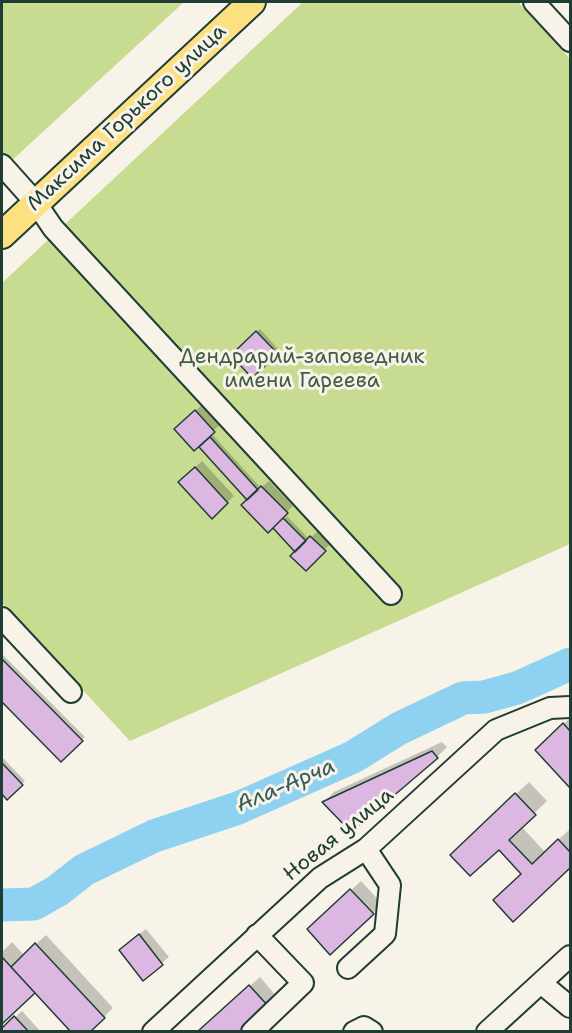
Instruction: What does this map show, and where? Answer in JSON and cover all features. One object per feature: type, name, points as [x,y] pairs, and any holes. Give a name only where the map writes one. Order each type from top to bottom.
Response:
[{"type":"main road","name":"Максима Горького улица","points":[[2,235],[252,2]]},
{"type":"street","points":[[534,2],[570,41]]},
{"type":"street","points":[[2,165],[36,203],[52,228],[392,594]]},
{"type":"street","points":[[2,618],[71,692]]},
{"type":"street","name":"Новая улица","points":[[153,1032],[320,878],[366,849],[496,730],[550,708],[570,706]]},
{"type":"street","points":[[348,968],[385,934],[390,885],[366,849]]},
{"type":"street","points":[[252,1032],[303,983],[257,935]]},
{"type":"street","points":[[487,1032],[570,956]]},
{"type":"street","points":[[541,983],[570,1007]]},
{"type":"street","points":[[354,1032],[364,1027],[372,1032]]},
{"type":"green space","points":[[2,2],[184,2],[8,164],[2,158]]},
{"type":"green space","name":"Дендрарий-заповедник имени Гареева","points":[[303,2],[518,2],[570,59],[570,544],[130,741],[2,603],[2,283]]},
{"type":"building","points":[[256,331],[278,354],[252,378],[231,355]]},
{"type":"building","points":[[195,410],[215,432],[194,451],[174,429]]},
{"type":"building","points":[[210,437],[258,490],[247,500],[199,447]]},
{"type":"building","points":[[195,467],[228,503],[212,519],[178,482]]},
{"type":"building","points":[[261,486],[288,513],[268,533],[241,505]]},
{"type":"building","points":[[283,518],[306,541],[295,552],[273,528]]},
{"type":"building","points":[[310,536],[326,551],[306,571],[290,556]]},
{"type":"building","points":[[2,659],[83,741],[61,762],[2,702]]},
{"type":"building","points":[[563,723],[570,731],[570,788],[535,750]]},
{"type":"building","points":[[432,751],[438,758],[351,832],[322,802]]},
{"type":"building","points":[[2,763],[23,785],[7,800],[2,794]]},
{"type":"building","points":[[515,793],[536,815],[509,840],[532,864],[558,839],[570,852],[570,868],[513,922],[493,900],[521,874],[499,850],[470,876],[450,855]]},
{"type":"building","points":[[350,889],[374,914],[330,955],[307,929]]},
{"type":"building","points":[[139,934],[163,965],[143,981],[119,950]]},
{"type":"building","points":[[35,943],[105,1018],[90,1032],[71,1032],[11,967]]},
{"type":"building","points":[[2,957],[35,993],[2,1024]]},
{"type":"building","points":[[249,985],[269,1007],[242,1032],[197,1032]]},
{"type":"building","points":[[14,1016],[29,1032],[2,1032],[2,1028]]},
{"type":"waterway","name":"Ала-Арча","points":[[2,905],[34,904],[57,891],[84,870],[154,836],[238,808],[353,757],[398,729],[463,698],[484,697],[517,688],[570,664]]}]
